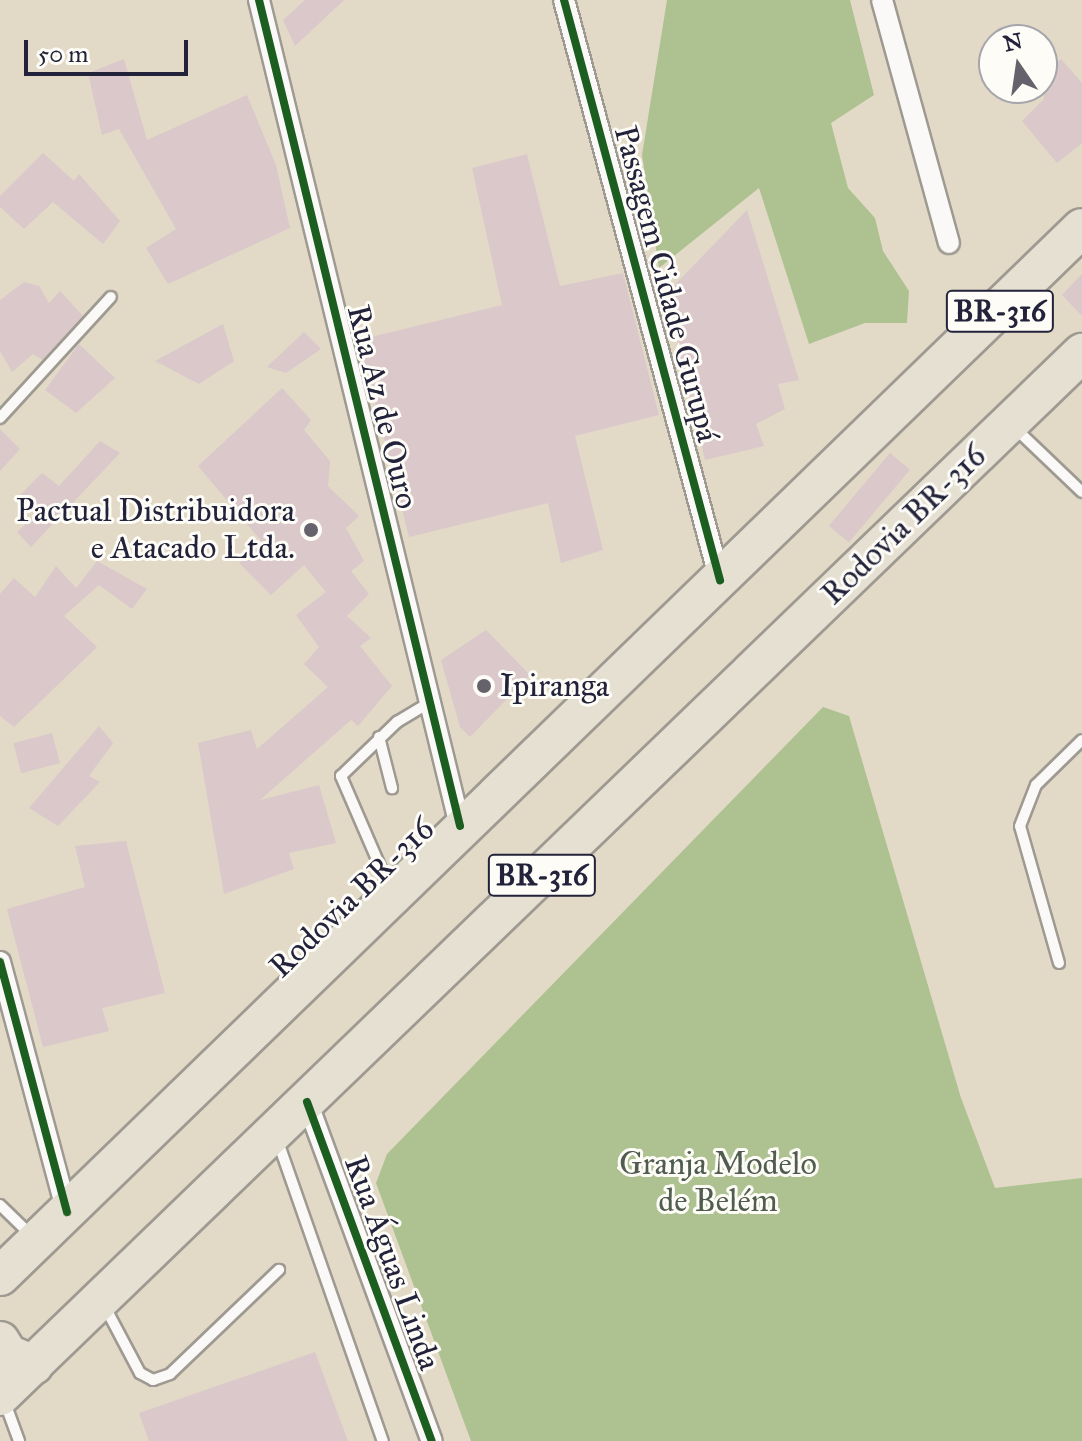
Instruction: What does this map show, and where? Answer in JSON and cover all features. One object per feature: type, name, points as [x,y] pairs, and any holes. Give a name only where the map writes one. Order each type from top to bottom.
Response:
[{"type":"highway","name":"Rodovia BR-316","points":[[0,1276],[460,826],[917,395],[1082,228]]},
{"type":"highway","name":"Rodovia BR-316","points":[[1,1395],[1082,353]]},
{"type":"highway","points":[[0,1341],[34,1365]]},
{"type":"street","name":"Rua Az de Ouro","points":[[259,0],[460,826]]},
{"type":"street","name":"Passagem Cidade Gurupá","points":[[564,0],[720,580]]},
{"type":"street","points":[[882,0],[949,243]]},
{"type":"street","points":[[0,962],[67,1212]]},
{"type":"street","name":"Rua Águas Linda","points":[[307,1102],[432,1441]]},
{"type":"lane","points":[[0,418],[111,297]]},
{"type":"lane","points":[[1010,423],[1082,492]]},
{"type":"lane","points":[[392,893],[341,776],[379,737],[429,703]]},
{"type":"lane","points":[[379,737],[392,788]]},
{"type":"lane","points":[[1059,963],[1020,826],[1036,785],[1082,740]]},
{"type":"lane","points":[[275,1133],[383,1441]]},
{"type":"lane","points":[[0,1205],[36,1240]]},
{"type":"lane","points":[[101,1299],[140,1373],[153,1380],[170,1374],[279,1270]]},
{"type":"lane","points":[[1,1395],[19,1441]]},
{"type":"green space","points":[[667,0],[850,0],[874,95],[831,123],[848,188],[875,218],[883,251],[909,291],[907,323],[865,323],[809,344],[759,188],[659,268],[642,155]]},
{"type":"green space","name":"Granja Modelo de Belém","points":[[823,707],[849,716],[961,1098],[995,1188],[1082,1178],[1082,1441],[471,1441],[376,1183],[387,1154]]},
{"type":"building","points":[[305,0],[344,0],[295,46],[283,20]]},
{"type":"building","points":[[124,59],[147,140],[247,95],[276,165],[290,228],[168,284],[146,248],[176,229],[119,129],[102,135],[88,73]]},
{"type":"building","points":[[1061,59],[1082,83],[1082,143],[1057,163],[1022,121],[1039,104],[1058,104],[1058,62]]},
{"type":"building","points":[[43,153],[74,181],[79,174],[120,221],[103,244],[53,202],[24,229],[0,207],[0,196]]},
{"type":"building","points":[[527,154],[560,286],[623,273],[659,415],[575,436],[603,550],[561,563],[548,503],[409,537],[359,340],[502,305],[472,168]]},
{"type":"building","points":[[747,210],[799,380],[778,384],[785,409],[756,424],[764,446],[705,460],[666,294]]},
{"type":"building","points":[[1082,274],[1082,316],[1062,295]]},
{"type":"building","points":[[24,282],[39,286],[49,303],[60,291],[83,316],[43,360],[33,354],[12,372],[0,351],[0,300]]},
{"type":"building","points":[[223,324],[234,361],[199,384],[155,361]]},
{"type":"building","points":[[304,332],[321,349],[286,373],[267,367]]},
{"type":"building","points":[[79,344],[115,378],[76,413],[45,390]]},
{"type":"building","points":[[282,388],[311,420],[304,430],[330,461],[328,486],[359,516],[346,528],[364,561],[351,571],[369,594],[347,616],[371,638],[360,646],[392,686],[358,726],[351,720],[260,800],[319,785],[336,843],[289,853],[294,869],[224,894],[198,743],[251,730],[257,749],[328,687],[304,664],[319,647],[296,615],[326,592],[304,565],[271,595],[239,563],[263,543],[198,466]]},
{"type":"building","points":[[0,429],[20,449],[0,471]]},
{"type":"building","points":[[100,441],[120,453],[31,547],[17,532],[35,516],[18,497],[42,473],[59,486]]},
{"type":"building","points":[[890,453],[910,470],[849,542],[829,526]]},
{"type":"building","points":[[97,561],[147,589],[132,609],[99,585],[64,616],[97,647],[14,727],[0,716],[0,594],[14,578],[35,597],[56,566],[76,588]]},
{"type":"building","name":"Ipiranga","points":[[486,630],[530,675],[470,737],[460,727],[441,660]]},
{"type":"building","points":[[99,726],[113,743],[89,776],[100,782],[58,826],[29,808]]},
{"type":"building","points":[[52,733],[60,763],[21,773],[13,743]]},
{"type":"building","points":[[126,841],[165,993],[102,1008],[109,1031],[43,1047],[7,909],[85,887],[75,846]]},
{"type":"building","points":[[315,1352],[348,1441],[149,1441],[139,1413]]},
{"type":"cycle path","points":[[259,0],[460,826]]},
{"type":"cycle path","points":[[564,0],[720,580]]},
{"type":"cycle path","points":[[0,962],[67,1212]]},
{"type":"cycle path","points":[[307,1102],[432,1441]]},
{"type":"place","name":"Pactual Distribuidora e Atacado Ltda.","points":[[311,530]]},
{"type":"place","name":"Ipiranga","points":[[484,686]]}]
